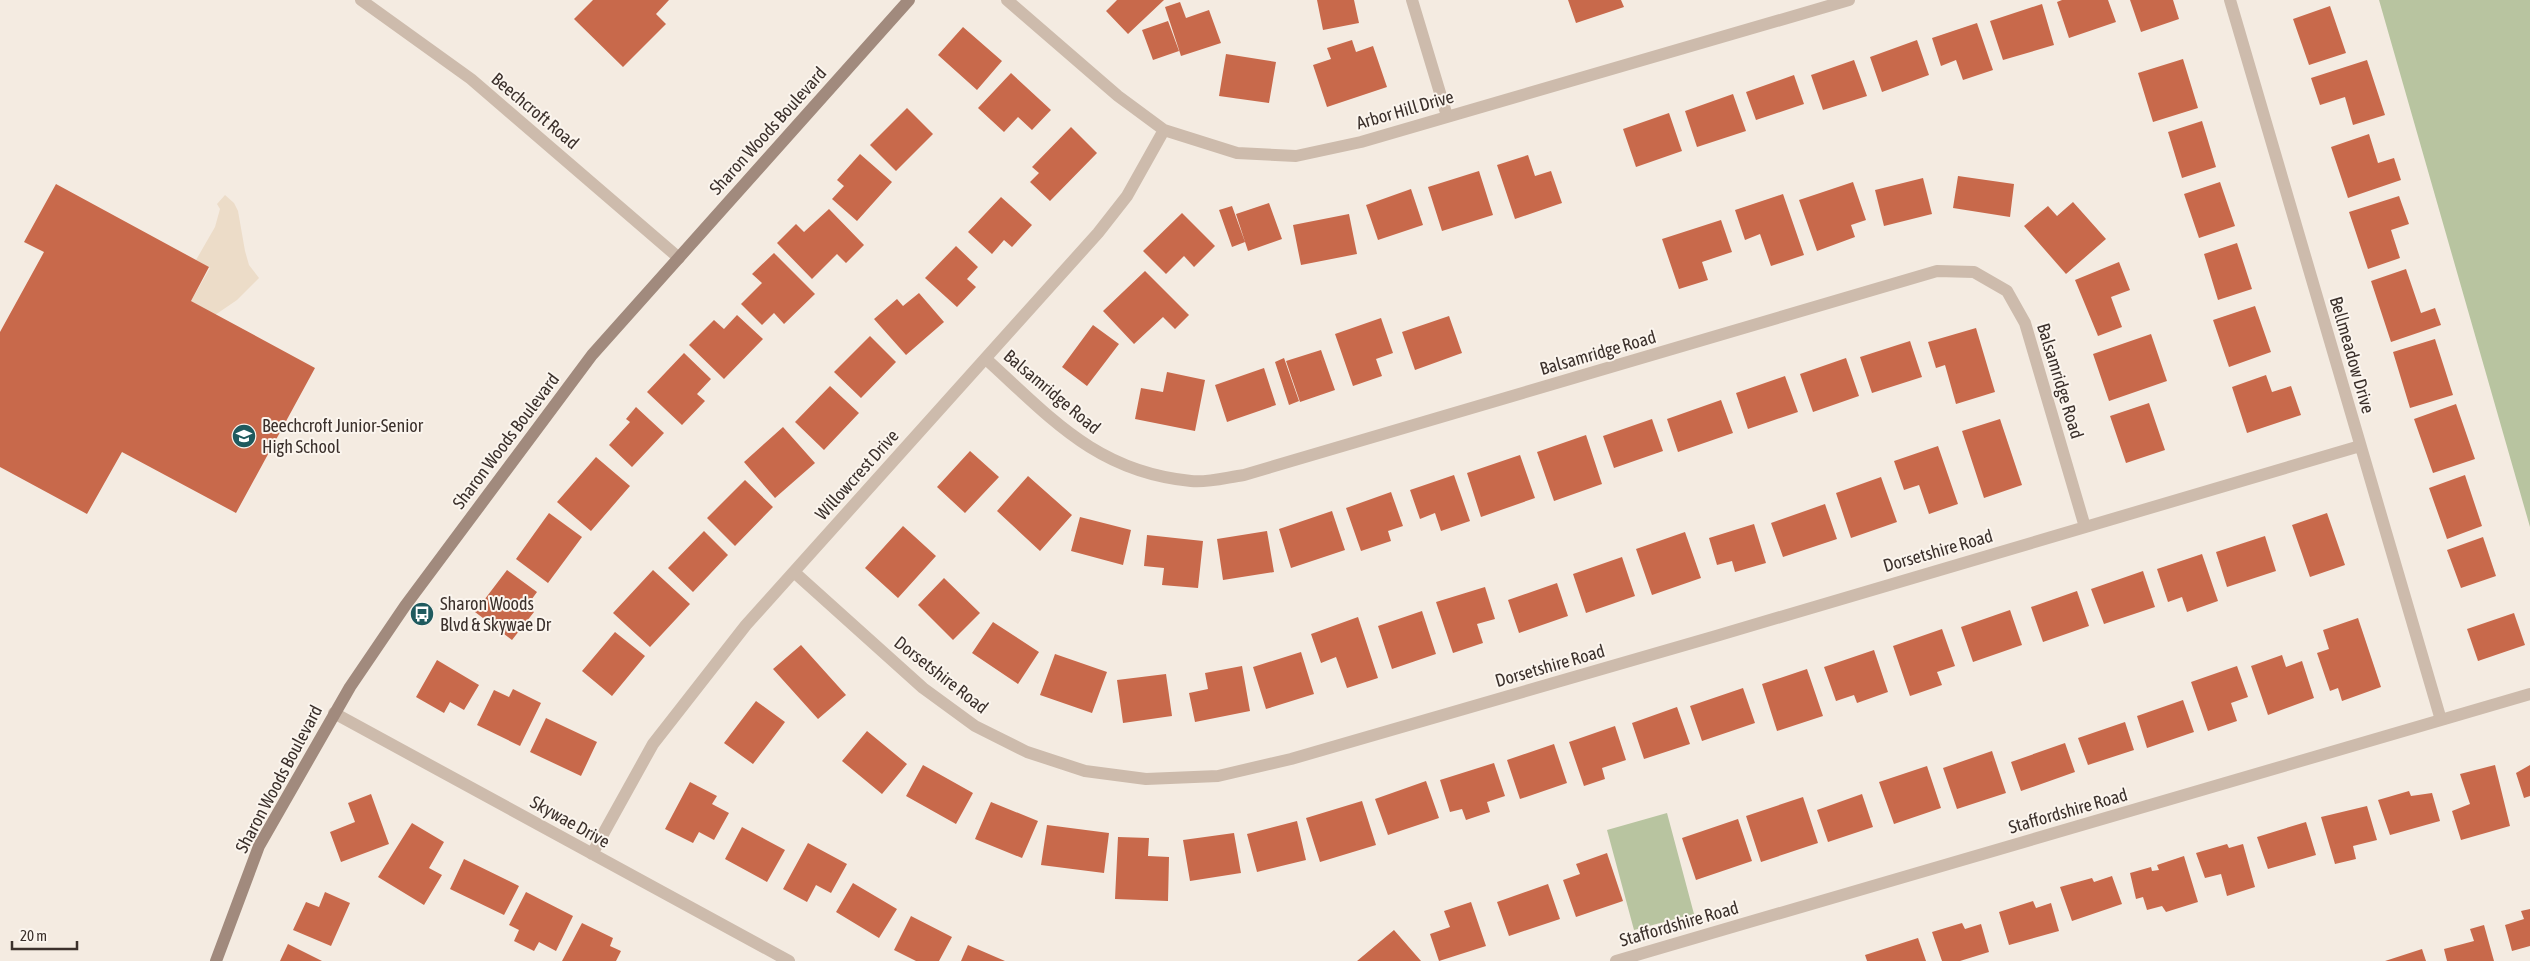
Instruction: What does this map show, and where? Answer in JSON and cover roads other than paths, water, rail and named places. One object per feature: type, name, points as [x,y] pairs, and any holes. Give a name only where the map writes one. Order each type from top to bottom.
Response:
[{"type":"street","name":"Beechcroft Road","points":[[361,0],[471,79],[678,258]]},
{"type":"street","name":"Sharon Woods Boulevard","points":[[216,961],[259,846],[334,713],[405,606],[592,354],[909,0]]},
{"type":"street","name":"Arbor Hill Drive","points":[[1007,0],[1118,96],[1164,130],[1237,153],[1296,156],[1361,142],[1849,0]]},
{"type":"street","points":[[1412,0],[1447,116]]},
{"type":"street","name":"Bellmeadow Drive","points":[[2230,0],[2441,720]]},
{"type":"street","name":"Willowcrest Drive","points":[[592,854],[653,744],[746,625],[1098,232],[1127,196],[1164,130]]},
{"type":"street","name":"Balsamridge Road","points":[[986,359],[1067,432],[1102,456],[1145,473],[1193,481],[1244,475],[1937,272],[1974,272],[2007,291],[2026,323],[2085,527]]},
{"type":"street","name":"Dorsetshire Road","points":[[794,572],[922,688],[975,726],[1027,752],[1085,771],[1146,779],[1218,776],[1291,759],[2360,446]]},
{"type":"street","name":"Staffordshire Road","points":[[1616,961],[2530,694]]},
{"type":"street","name":"Skywae Drive","points":[[334,713],[789,961]]},
{"type":"place","name":"Beechcroft Junior-Senior High School","points":[[244,436]]},
{"type":"place","name":"Sharon Woods Blvd & Skywae Dr","points":[[422,614]]}]
